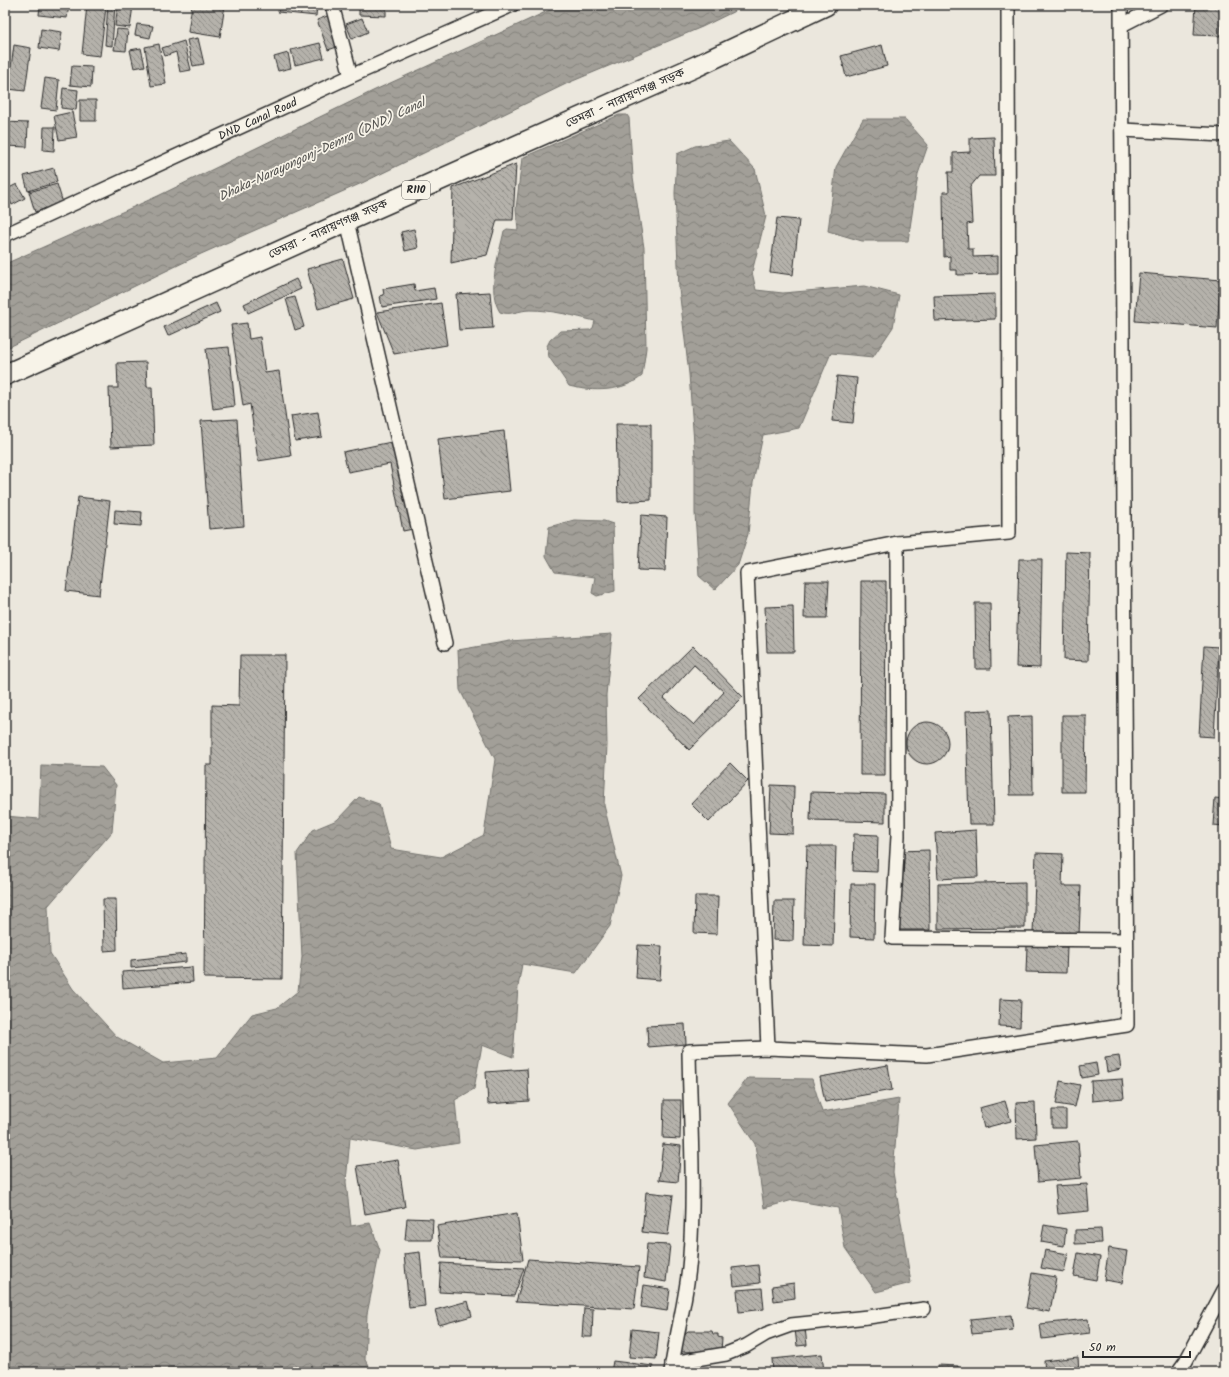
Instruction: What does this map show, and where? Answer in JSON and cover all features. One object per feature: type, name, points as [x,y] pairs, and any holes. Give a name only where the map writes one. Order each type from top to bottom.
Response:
[{"type":"main road","name":"ডেমরা - নারায়ণগঞ্জ সড়ক","points":[[5,374],[697,66],[826,5]]},
{"type":"street","points":[[332,5],[351,76]]},
{"type":"street","name":"DND Canal Road","points":[[5,235],[351,76],[512,5]]},
{"type":"street","points":[[768,1048],[747,573],[896,543],[1009,533],[1008,5]]},
{"type":"street","points":[[924,1309],[868,1317],[791,1325],[766,1334],[746,1346],[726,1354],[671,1367],[685,1300],[690,1255],[692,1214],[689,1051],[768,1048],[927,1055],[1127,1025],[1121,5]]},
{"type":"street","points":[[1122,25],[1161,5]]},
{"type":"street","points":[[1122,130],[1224,135]]},
{"type":"street","points":[[347,221],[445,643]]},
{"type":"street","points":[[896,543],[898,836],[892,938],[1126,940]]},
{"type":"street","points":[[1178,1372],[1186,1361],[1224,1290]]},
{"type":"water","name":"Dhaka-Narayongonj-Demra (DND) Canal","points":[[561,5],[747,5],[702,27],[568,83],[362,183],[201,254],[5,349],[5,264],[158,196],[375,90]]},
{"type":"water","points":[[619,115],[627,115],[629,118],[633,177],[644,248],[646,348],[642,376],[617,388],[597,390],[578,388],[569,386],[549,357],[547,346],[550,340],[560,331],[590,330],[593,328],[595,321],[547,311],[526,310],[511,313],[500,312],[494,294],[495,273],[504,231],[507,229],[518,230],[516,209],[522,158]]},
{"type":"water","points":[[863,119],[905,119],[928,145],[918,174],[908,241],[862,241],[828,231],[836,167]]},
{"type":"water","points":[[729,141],[755,169],[766,216],[752,272],[756,290],[783,293],[864,286],[899,295],[893,327],[873,357],[831,353],[799,428],[763,435],[753,483],[748,534],[738,565],[715,590],[699,576],[695,513],[695,457],[689,374],[679,289],[675,193],[677,154],[695,146]]},
{"type":"water","points":[[574,520],[604,521],[613,524],[615,591],[597,596],[592,593],[595,577],[555,572],[546,556],[549,527]]},
{"type":"water","points":[[612,634],[606,695],[607,745],[604,805],[621,876],[610,926],[576,973],[522,964],[518,987],[513,1057],[482,1045],[474,1089],[455,1100],[459,1143],[417,1150],[350,1138],[346,1182],[351,1226],[370,1223],[380,1250],[367,1314],[365,1360],[373,1372],[5,1372],[5,816],[39,819],[41,765],[102,767],[116,785],[112,832],[48,906],[50,953],[73,989],[117,1037],[163,1063],[217,1058],[252,1014],[277,1008],[298,991],[302,957],[297,853],[313,830],[337,820],[359,797],[379,804],[391,849],[441,857],[484,835],[495,759],[460,690],[458,650],[510,641]]},
{"type":"water","points":[[748,1078],[812,1079],[822,1112],[899,1099],[893,1172],[911,1283],[876,1292],[845,1248],[838,1208],[793,1200],[764,1208],[755,1144],[728,1103]]},
{"type":"building","points":[[40,5],[69,5],[67,18],[39,15]]},
{"type":"building","points":[[87,5],[106,7],[100,56],[82,54]]},
{"type":"building","points":[[108,5],[115,5],[112,46],[105,45]]},
{"type":"building","points":[[118,5],[133,5],[130,28],[115,26]]},
{"type":"building","points":[[192,5],[225,5],[220,37],[188,32]]},
{"type":"building","points":[[279,5],[317,5],[316,16],[278,12]]},
{"type":"building","points":[[359,5],[386,5],[386,16],[359,15]]},
{"type":"building","points":[[1196,5],[1222,5],[1220,36],[1194,35]]},
{"type":"building","points":[[330,15],[340,46],[328,50],[317,20]]},
{"type":"building","points":[[362,18],[368,32],[352,39],[346,24]]},
{"type":"building","points":[[137,24],[153,26],[150,38],[135,35]]},
{"type":"building","points":[[41,29],[62,32],[59,51],[39,48]]},
{"type":"building","points":[[117,29],[128,30],[126,51],[114,50]]},
{"type":"building","points":[[198,38],[204,64],[193,66],[187,40]]},
{"type":"building","points":[[184,41],[191,70],[180,72],[176,52],[165,56],[162,48]]},
{"type":"building","points":[[320,43],[324,58],[295,65],[291,50]]},
{"type":"building","points":[[159,44],[166,84],[151,86],[145,47]]},
{"type":"building","points":[[14,45],[31,48],[25,91],[8,89]]},
{"type":"building","points":[[882,45],[887,66],[846,77],[841,56]]},
{"type":"building","points":[[141,48],[145,66],[134,68],[130,50]]},
{"type":"building","points":[[288,53],[291,68],[278,71],[274,57]]},
{"type":"building","points":[[72,66],[92,67],[91,87],[70,85]]},
{"type":"building","points":[[45,78],[59,80],[56,110],[41,108]]},
{"type":"building","points":[[63,88],[78,90],[76,110],[61,108]]},
{"type":"building","points":[[80,100],[96,100],[96,121],[80,121]]},
{"type":"building","points":[[72,112],[77,137],[59,140],[54,116]]},
{"type":"building","points":[[5,122],[28,123],[27,147],[5,146]]},
{"type":"building","points":[[44,127],[55,127],[54,151],[43,150]]},
{"type":"building","points":[[994,137],[995,176],[979,176],[970,187],[972,223],[967,224],[968,249],[973,249],[973,257],[998,256],[998,274],[957,275],[957,270],[950,270],[950,256],[944,257],[943,192],[949,192],[948,172],[953,172],[953,153],[970,152],[970,138]]},
{"type":"building","points":[[516,164],[513,220],[497,220],[487,255],[451,263],[453,188]]},
{"type":"building","points":[[54,168],[57,182],[28,191],[24,176]]},
{"type":"building","points":[[17,184],[25,198],[12,205],[5,190]]},
{"type":"building","points":[[57,184],[63,203],[35,212],[29,192]]},
{"type":"building","points":[[5,214],[9,225],[5,227]]},
{"type":"building","points":[[777,218],[799,220],[793,275],[770,272]]},
{"type":"building","points":[[414,229],[418,248],[405,251],[401,232]]},
{"type":"building","points":[[343,259],[354,299],[318,309],[307,269]]},
{"type":"building","points":[[1139,273],[1221,280],[1217,328],[1135,321]]},
{"type":"building","points":[[296,279],[301,289],[248,313],[244,304]]},
{"type":"building","points":[[414,284],[415,291],[434,288],[436,299],[382,307],[380,296],[384,295],[383,289]]},
{"type":"building","points":[[490,292],[493,328],[459,330],[456,294]]},
{"type":"building","points":[[995,294],[995,319],[935,321],[934,296]]},
{"type":"building","points":[[295,297],[304,327],[295,330],[286,299]]},
{"type":"building","points":[[216,303],[220,312],[168,336],[164,327]]},
{"type":"building","points":[[441,303],[447,345],[394,354],[377,312]]},
{"type":"building","points":[[247,323],[249,339],[260,337],[265,373],[279,371],[291,456],[258,461],[250,404],[243,406],[231,325]]},
{"type":"building","points":[[229,347],[235,406],[213,409],[206,349]]},
{"type":"building","points":[[146,362],[147,387],[152,387],[154,445],[111,447],[109,388],[118,388],[117,363]]},
{"type":"building","points":[[837,376],[857,378],[853,423],[832,421]]},
{"type":"building","points":[[318,412],[322,437],[295,441],[291,416]]},
{"type":"building","points":[[237,419],[244,526],[209,529],[201,421]]},
{"type":"building","points":[[616,424],[651,424],[651,500],[618,502]]},
{"type":"building","points":[[504,431],[510,491],[445,499],[438,439]]},
{"type":"building","points":[[396,441],[413,529],[403,531],[390,464],[348,472],[343,452]]},
{"type":"building","points":[[78,497],[110,501],[99,595],[66,591]]},
{"type":"building","points":[[115,510],[142,512],[141,526],[114,524]]},
{"type":"building","points":[[641,515],[667,517],[665,571],[638,570]]},
{"type":"building","points":[[1066,552],[1090,553],[1088,661],[1064,660]]},
{"type":"building","points":[[1019,559],[1042,559],[1040,668],[1016,667]]},
{"type":"building","points":[[805,581],[829,581],[827,618],[804,618]]},
{"type":"building","points":[[861,581],[886,581],[885,775],[860,775]]},
{"type":"building","points":[[975,603],[990,603],[991,669],[976,669]]},
{"type":"building","points":[[793,606],[794,652],[767,652],[765,607]]},
{"type":"building","points":[[693,646],[743,697],[689,750],[639,699]],"holes":[[[694,665],[724,692],[694,725],[664,698]]]},
{"type":"building","points":[[1204,646],[1219,647],[1214,737],[1199,736]]},
{"type":"building","points":[[240,655],[285,655],[282,979],[204,978],[206,765],[212,765],[212,705],[239,706]]},
{"type":"building","points":[[991,710],[994,824],[969,824],[966,711]]},
{"type":"building","points":[[1062,715],[1086,715],[1085,792],[1062,792]]},
{"type":"building","points":[[1032,716],[1033,795],[1010,795],[1008,717]]},
{"type":"building","points":[[923,722],[931,722],[939,725],[945,731],[948,743],[945,755],[939,761],[931,764],[923,764],[915,761],[909,755],[906,747],[906,739],[909,731],[915,725]]},
{"type":"building","points":[[730,763],[748,781],[709,822],[691,804]]},
{"type":"building","points":[[771,785],[794,786],[793,834],[769,833]]},
{"type":"building","points":[[811,792],[885,794],[885,822],[810,820]]},
{"type":"building","points":[[1215,798],[1224,799],[1224,826],[1213,825]]},
{"type":"building","points":[[976,830],[978,877],[938,879],[935,833]]},
{"type":"building","points":[[854,834],[878,835],[877,872],[853,871]]},
{"type":"building","points":[[807,846],[836,846],[833,946],[804,945]]},
{"type":"building","points":[[929,850],[930,930],[899,930],[898,851]]},
{"type":"building","points":[[1036,853],[1063,854],[1062,886],[1081,886],[1079,935],[1033,934]]},
{"type":"building","points":[[1025,882],[1025,928],[938,929],[938,884]]},
{"type":"building","points":[[851,884],[875,884],[874,938],[850,937]]},
{"type":"building","points":[[695,896],[718,896],[717,934],[694,933]]},
{"type":"building","points":[[103,899],[116,899],[117,950],[104,951]]},
{"type":"building","points":[[774,901],[794,901],[793,941],[773,940]]},
{"type":"building","points":[[638,945],[662,946],[660,980],[636,978]]},
{"type":"building","points":[[1027,946],[1067,947],[1066,973],[1026,972]]},
{"type":"building","points":[[186,954],[186,962],[131,968],[131,960]]},
{"type":"building","points":[[192,967],[193,982],[123,988],[122,972]]},
{"type":"building","points":[[1000,999],[1021,1000],[1020,1027],[999,1026]]},
{"type":"building","points":[[685,1024],[686,1044],[648,1047],[647,1026]]},
{"type":"building","points":[[1119,1056],[1121,1069],[1107,1072],[1105,1058]]},
{"type":"building","points":[[1096,1063],[1098,1075],[1082,1078],[1080,1066]]},
{"type":"building","points":[[888,1065],[892,1090],[825,1102],[820,1077]]},
{"type":"building","points":[[527,1069],[529,1101],[488,1104],[486,1072]]},
{"type":"building","points":[[1122,1079],[1124,1098],[1092,1101],[1091,1081]]},
{"type":"building","points":[[1060,1081],[1080,1085],[1075,1107],[1056,1104]]},
{"type":"building","points":[[664,1100],[681,1100],[680,1139],[663,1138]]},
{"type":"building","points":[[1005,1101],[1011,1121],[984,1128],[979,1108]]},
{"type":"building","points":[[1035,1102],[1036,1138],[1017,1139],[1016,1103]]},
{"type":"building","points":[[1052,1110],[1066,1110],[1066,1128],[1052,1128]]},
{"type":"building","points":[[1078,1141],[1081,1178],[1038,1182],[1035,1145]]},
{"type":"building","points":[[663,1144],[681,1146],[678,1182],[659,1180]]},
{"type":"building","points":[[398,1160],[405,1207],[365,1214],[357,1166]]},
{"type":"building","points":[[1087,1184],[1089,1211],[1058,1214],[1055,1186]]},
{"type":"building","points":[[646,1192],[673,1195],[668,1235],[642,1232]]},
{"type":"building","points":[[517,1213],[523,1260],[442,1258],[437,1226]]},
{"type":"building","points":[[407,1218],[433,1219],[432,1240],[405,1240]]},
{"type":"building","points":[[1044,1225],[1066,1229],[1064,1246],[1041,1242]]},
{"type":"building","points":[[1101,1229],[1102,1243],[1075,1244],[1075,1230]]},
{"type":"building","points":[[647,1244],[670,1245],[666,1282],[644,1278]]},
{"type":"building","points":[[1109,1248],[1127,1251],[1122,1283],[1104,1280]]},
{"type":"building","points":[[1045,1250],[1068,1254],[1064,1272],[1041,1268]]},
{"type":"building","points":[[420,1252],[425,1306],[409,1308],[404,1254]]},
{"type":"building","points":[[1078,1253],[1100,1257],[1096,1280],[1074,1276]]},
{"type":"building","points":[[528,1259],[639,1267],[634,1309],[516,1302]]},
{"type":"building","points":[[441,1263],[524,1268],[514,1296],[439,1292]]},
{"type":"building","points":[[758,1265],[760,1283],[734,1286],[732,1268]]},
{"type":"building","points":[[1032,1273],[1056,1277],[1050,1312],[1026,1308]]},
{"type":"building","points":[[794,1283],[795,1298],[774,1301],[772,1286]]},
{"type":"building","points":[[644,1285],[670,1289],[667,1311],[641,1307]]},
{"type":"building","points":[[762,1288],[764,1309],[739,1312],[737,1290]]},
{"type":"building","points":[[468,1301],[472,1316],[439,1325],[435,1310]]},
{"type":"building","points":[[584,1308],[593,1309],[592,1337],[582,1337]]},
{"type":"building","points":[[1011,1315],[1013,1330],[972,1334],[970,1319]]},
{"type":"building","points":[[1088,1319],[1090,1333],[1042,1339],[1040,1324]]},
{"type":"building","points":[[805,1328],[807,1345],[797,1346],[795,1329]]},
{"type":"building","points":[[632,1329],[659,1332],[656,1359],[629,1357]]},
{"type":"building","points":[[688,1331],[712,1331],[713,1334],[718,1334],[718,1337],[722,1338],[721,1351],[678,1352],[679,1338]]},
{"type":"building","points":[[822,1354],[824,1372],[773,1372],[772,1359]]},
{"type":"building","points":[[1078,1357],[1079,1372],[1045,1372],[1044,1361]]},
{"type":"building","points":[[613,1361],[653,1366],[652,1372],[611,1372]]},
{"type":"building","points":[[938,1365],[958,1366],[958,1372],[938,1372]]}]
